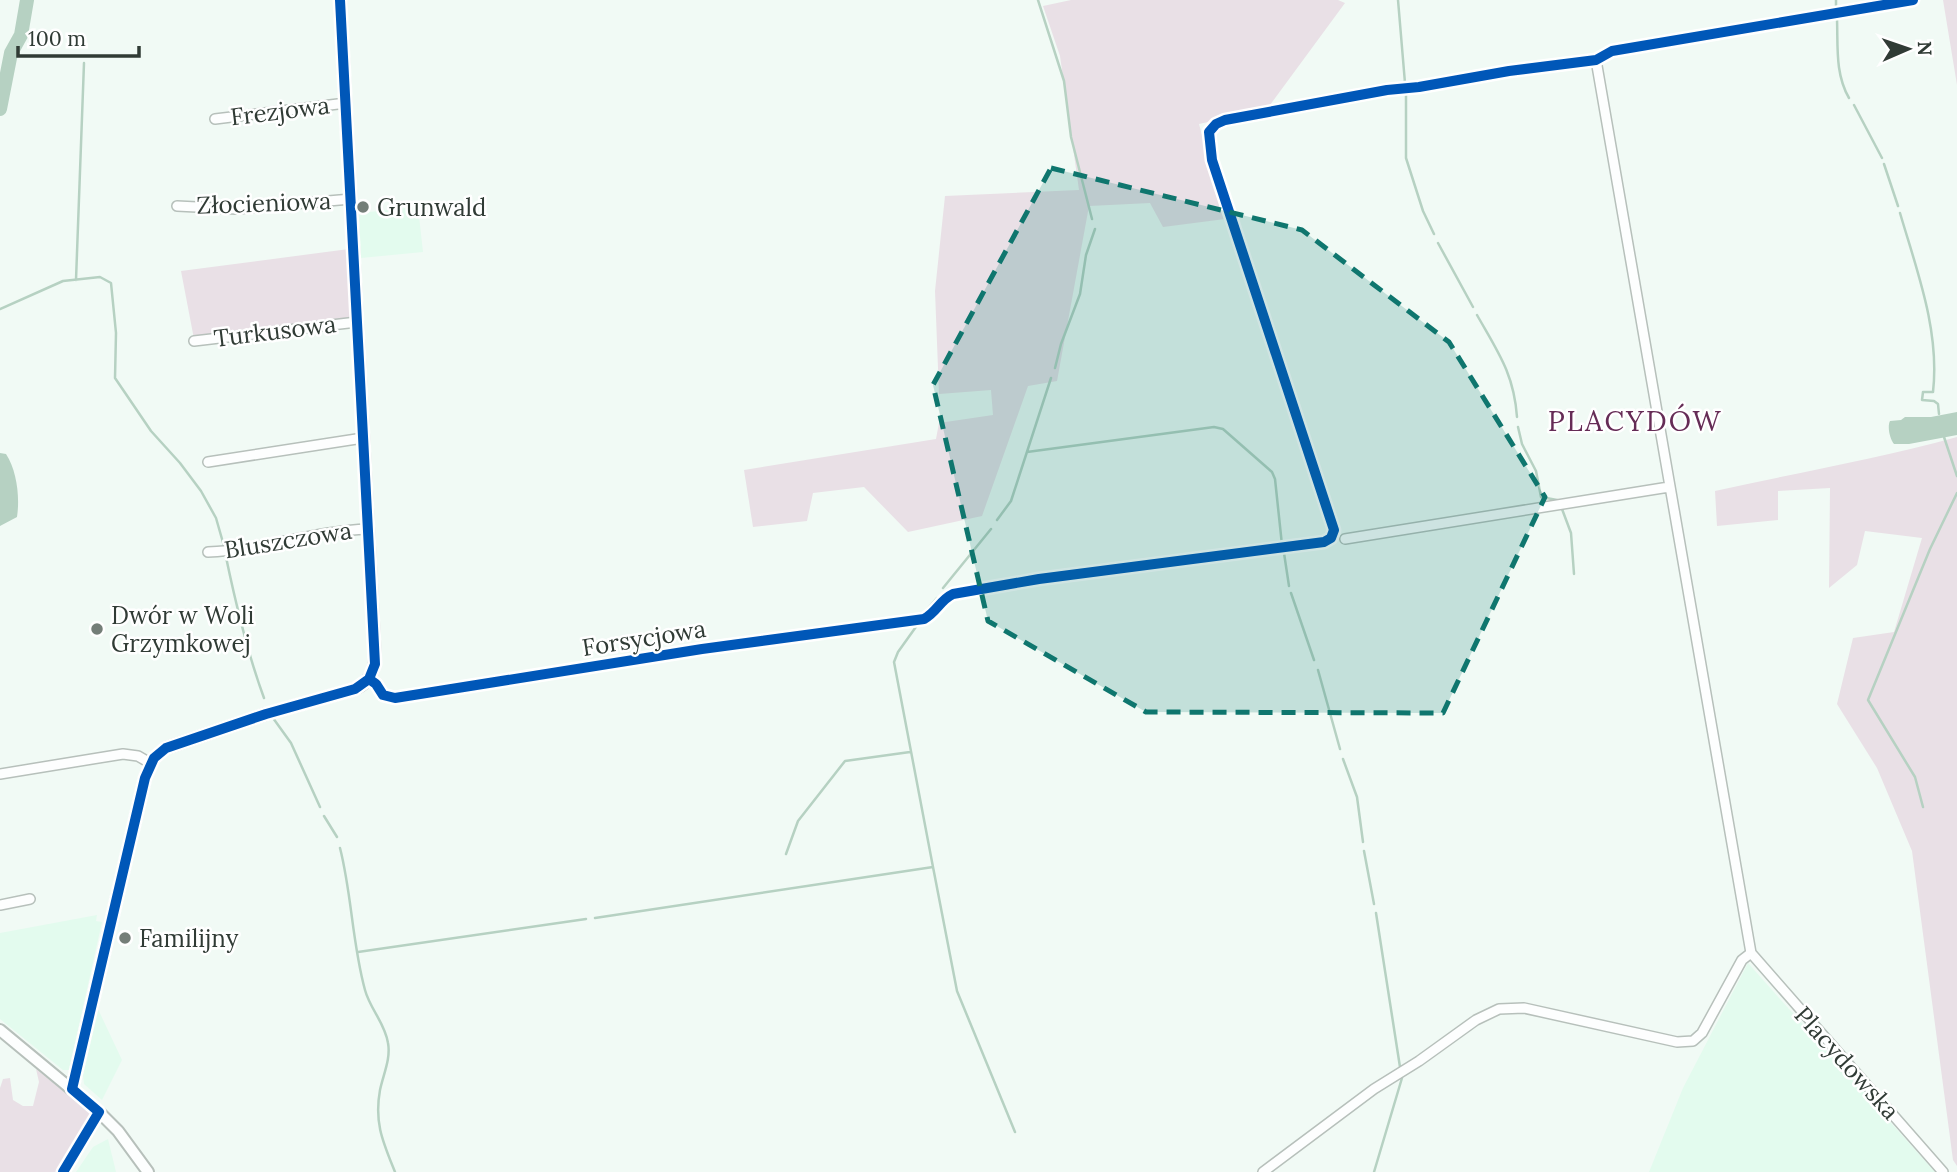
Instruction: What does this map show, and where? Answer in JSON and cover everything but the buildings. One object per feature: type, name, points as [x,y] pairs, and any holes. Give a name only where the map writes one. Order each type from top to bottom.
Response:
[{"type":"street","points":[[72,1088],[150,763],[166,748],[266,714],[352,690],[369,680],[376,658],[340,0]]},
{"type":"street","points":[[1263,1172],[1374,1089],[1476,1020],[1499,1009],[1524,1008],[1677,1042],[1693,1041],[1702,1033],[1742,960],[1751,953],[1596,60],[1612,51],[1913,0]]},
{"type":"street","name":"Forsycjowa","points":[[369,680],[376,684],[383,695],[395,698],[702,649],[924,619],[953,594],[1039,579],[1324,542],[1331,538],[1334,530],[1226,206],[1212,160],[1209,132],[1216,124],[1225,120],[1280,109],[1509,71],[1596,60]]},
{"type":"street","name":"Frezjowa","points":[[215,118],[346,103]]},
{"type":"street","name":"Złocieniowa","points":[[177,206],[236,209],[351,199]]},
{"type":"street","name":"Turkusowa","points":[[194,341],[357,322]]},
{"type":"street","points":[[208,462],[363,438]]},
{"type":"street","points":[[1345,539],[1669,486]]},
{"type":"street","name":"Bluszczowa","points":[[208,552],[233,551],[313,534],[368,529]]},
{"type":"street","points":[[0,774],[123,754],[138,756],[150,763]]},
{"type":"street","points":[[0,905],[30,899]]},
{"type":"street","name":"Placydowska","points":[[1751,953],[1943,1172]]},
{"type":"street","points":[[0,1030],[99,1112],[118,1131],[148,1172]]},
{"type":"street","points":[[63,1172],[99,1112]]},
{"type":"highlighted area","points":[[1051,168],[1302,230],[1449,342],[1545,497],[1443,713],[1146,712],[988,621],[933,385]]},
{"type":"shaded area","points":[[1071,0],[1338,0],[1345,3],[1267,109],[1199,124],[1225,219],[1163,227],[1150,203],[1089,206],[1057,381],[1028,386],[982,516],[908,532],[864,487],[813,493],[807,521],[753,527],[744,470],[936,439],[939,423],[993,415],[991,390],[939,394],[935,291],[945,196],[1079,190],[1060,56],[1043,6]]},
{"type":"shaded area","points":[[1943,0],[1957,0],[1957,85]]},
{"type":"shaded area","points":[[418,207],[423,252],[361,258],[359,213]]},
{"type":"shaded area","points":[[349,249],[353,315],[350,321],[194,339],[181,271]]},
{"type":"shaded area","points":[[1957,412],[1957,435],[1909,444],[1894,444],[1891,439],[1890,421]]},
{"type":"shaded area","points":[[1957,437],[1957,1166],[1953,1160],[1912,851],[1877,768],[1837,704],[1853,638],[1894,632],[1922,538],[1865,531],[1857,565],[1829,588],[1830,488],[1778,491],[1778,520],[1717,526],[1715,491]]},
{"type":"shaded area","points":[[0,453],[6,454],[13,468],[18,501],[17,517],[0,526]]},
{"type":"shaded area","points":[[97,915],[96,921],[102,922],[69,1070],[63,1070],[0,1019],[0,933]]},
{"type":"shaded area","points":[[1748,963],[1935,1172],[1649,1172],[1683,1088]]},
{"type":"shaded area","points":[[98,1009],[122,1060],[102,1100],[84,1084],[83,1075]]},
{"type":"shaded area","points":[[36,1069],[93,1115],[60,1172],[0,1172],[0,1088],[3,1079],[10,1078],[13,1100],[23,1106],[33,1106],[39,1082]]},
{"type":"shaded area","points":[[108,1139],[116,1172],[76,1172],[93,1147]]},
{"type":"waterway","points":[[0,109],[11,53],[21,35],[27,0]]},
{"type":"waterway","points":[[1038,0],[1064,81],[1071,137],[1092,219]]},
{"type":"waterway","points":[[1398,0],[1405,83]]},
{"type":"waterway","points":[[1836,0],[1836,8]]},
{"type":"waterway","points":[[1837,19],[1839,70],[1849,98]]},
{"type":"waterway","points":[[76,280],[84,63]]},
{"type":"waterway","points":[[1406,92],[1406,158],[1423,211],[1434,234]]},
{"type":"waterway","points":[[1854,105],[1882,158]]},
{"type":"waterway","points":[[1884,164],[1898,206]]},
{"type":"waterway","points":[[1900,213],[1926,301],[1933,346],[1933,392],[1923,392],[1922,400],[1938,404],[1939,414]]},
{"type":"waterway","points":[[1055,368],[1080,294],[1086,255],[1095,229]]},
{"type":"waterway","points":[[1438,243],[1473,307]]},
{"type":"waterway","points":[[0,309],[63,281],[100,277],[111,283],[116,333],[115,378],[151,431],[201,491],[216,518],[224,546]]},
{"type":"waterway","points":[[1477,315],[1509,376],[1517,417]]},
{"type":"waterway","points":[[997,520],[1011,501],[1051,378]]},
{"type":"waterway","points":[[1027,452],[1214,427],[1223,429],[1272,472],[1282,545]]},
{"type":"waterway","points":[[1518,427],[1522,444],[1536,471],[1541,497],[1557,500]]},
{"type":"waterway","points":[[1944,437],[1957,476]]},
{"type":"waterway","points":[[1923,807],[1915,777],[1868,700],[1930,549],[1957,493]]},
{"type":"waterway","points":[[1562,509],[1571,533],[1574,574]]},
{"type":"waterway","points":[[943,588],[991,529]]},
{"type":"waterway","points":[[1284,553],[1289,586]]},
{"type":"waterway","points":[[226,557],[242,628],[264,698]]},
{"type":"waterway","points":[[1291,593],[1314,660]]},
{"type":"waterway","points":[[925,612],[937,598]]},
{"type":"waterway","points":[[918,624],[894,662],[933,867]]},
{"type":"waterway","points":[[1318,670],[1340,749]]},
{"type":"waterway","points":[[273,718],[291,743],[320,807]]},
{"type":"waterway","points":[[786,854],[798,821],[845,761],[910,752]]},
{"type":"waterway","points":[[1343,759],[1357,797],[1363,842]]},
{"type":"waterway","points":[[324,816],[337,837]]},
{"type":"waterway","points":[[340,848],[365,990],[388,1043],[378,1113],[383,1142],[395,1172]]},
{"type":"waterway","points":[[1364,851],[1374,904]]},
{"type":"waterway","points":[[595,918],[933,867],[957,991],[1015,1132]]},
{"type":"waterway","points":[[1376,913],[1400,1067]]},
{"type":"waterway","points":[[358,952],[586,919]]},
{"type":"waterway","points":[[1374,1172],[1402,1078]]},
{"type":"cycle path","points":[[63,1172],[99,1112],[72,1089],[145,778],[154,758],[166,748],[266,714],[355,689],[369,679],[375,664],[340,0]]},
{"type":"cycle path","points":[[369,679],[383,695],[395,698],[702,649],[924,619],[953,594],[1039,579],[1324,542],[1331,538],[1334,530],[1212,160],[1209,132],[1216,124],[1225,120],[1387,90],[1596,60],[1612,51],[1913,0]]},
{"type":"place","name":"Grunwald","points":[[363,207]]},
{"type":"place","name":"Dwór w Woli Grzymkowej","points":[[97,629]]},
{"type":"place","name":"Familijny","points":[[125,938]]},
{"type":"district","name":"PLACYDÓW","points":[[1635,421]]}]
